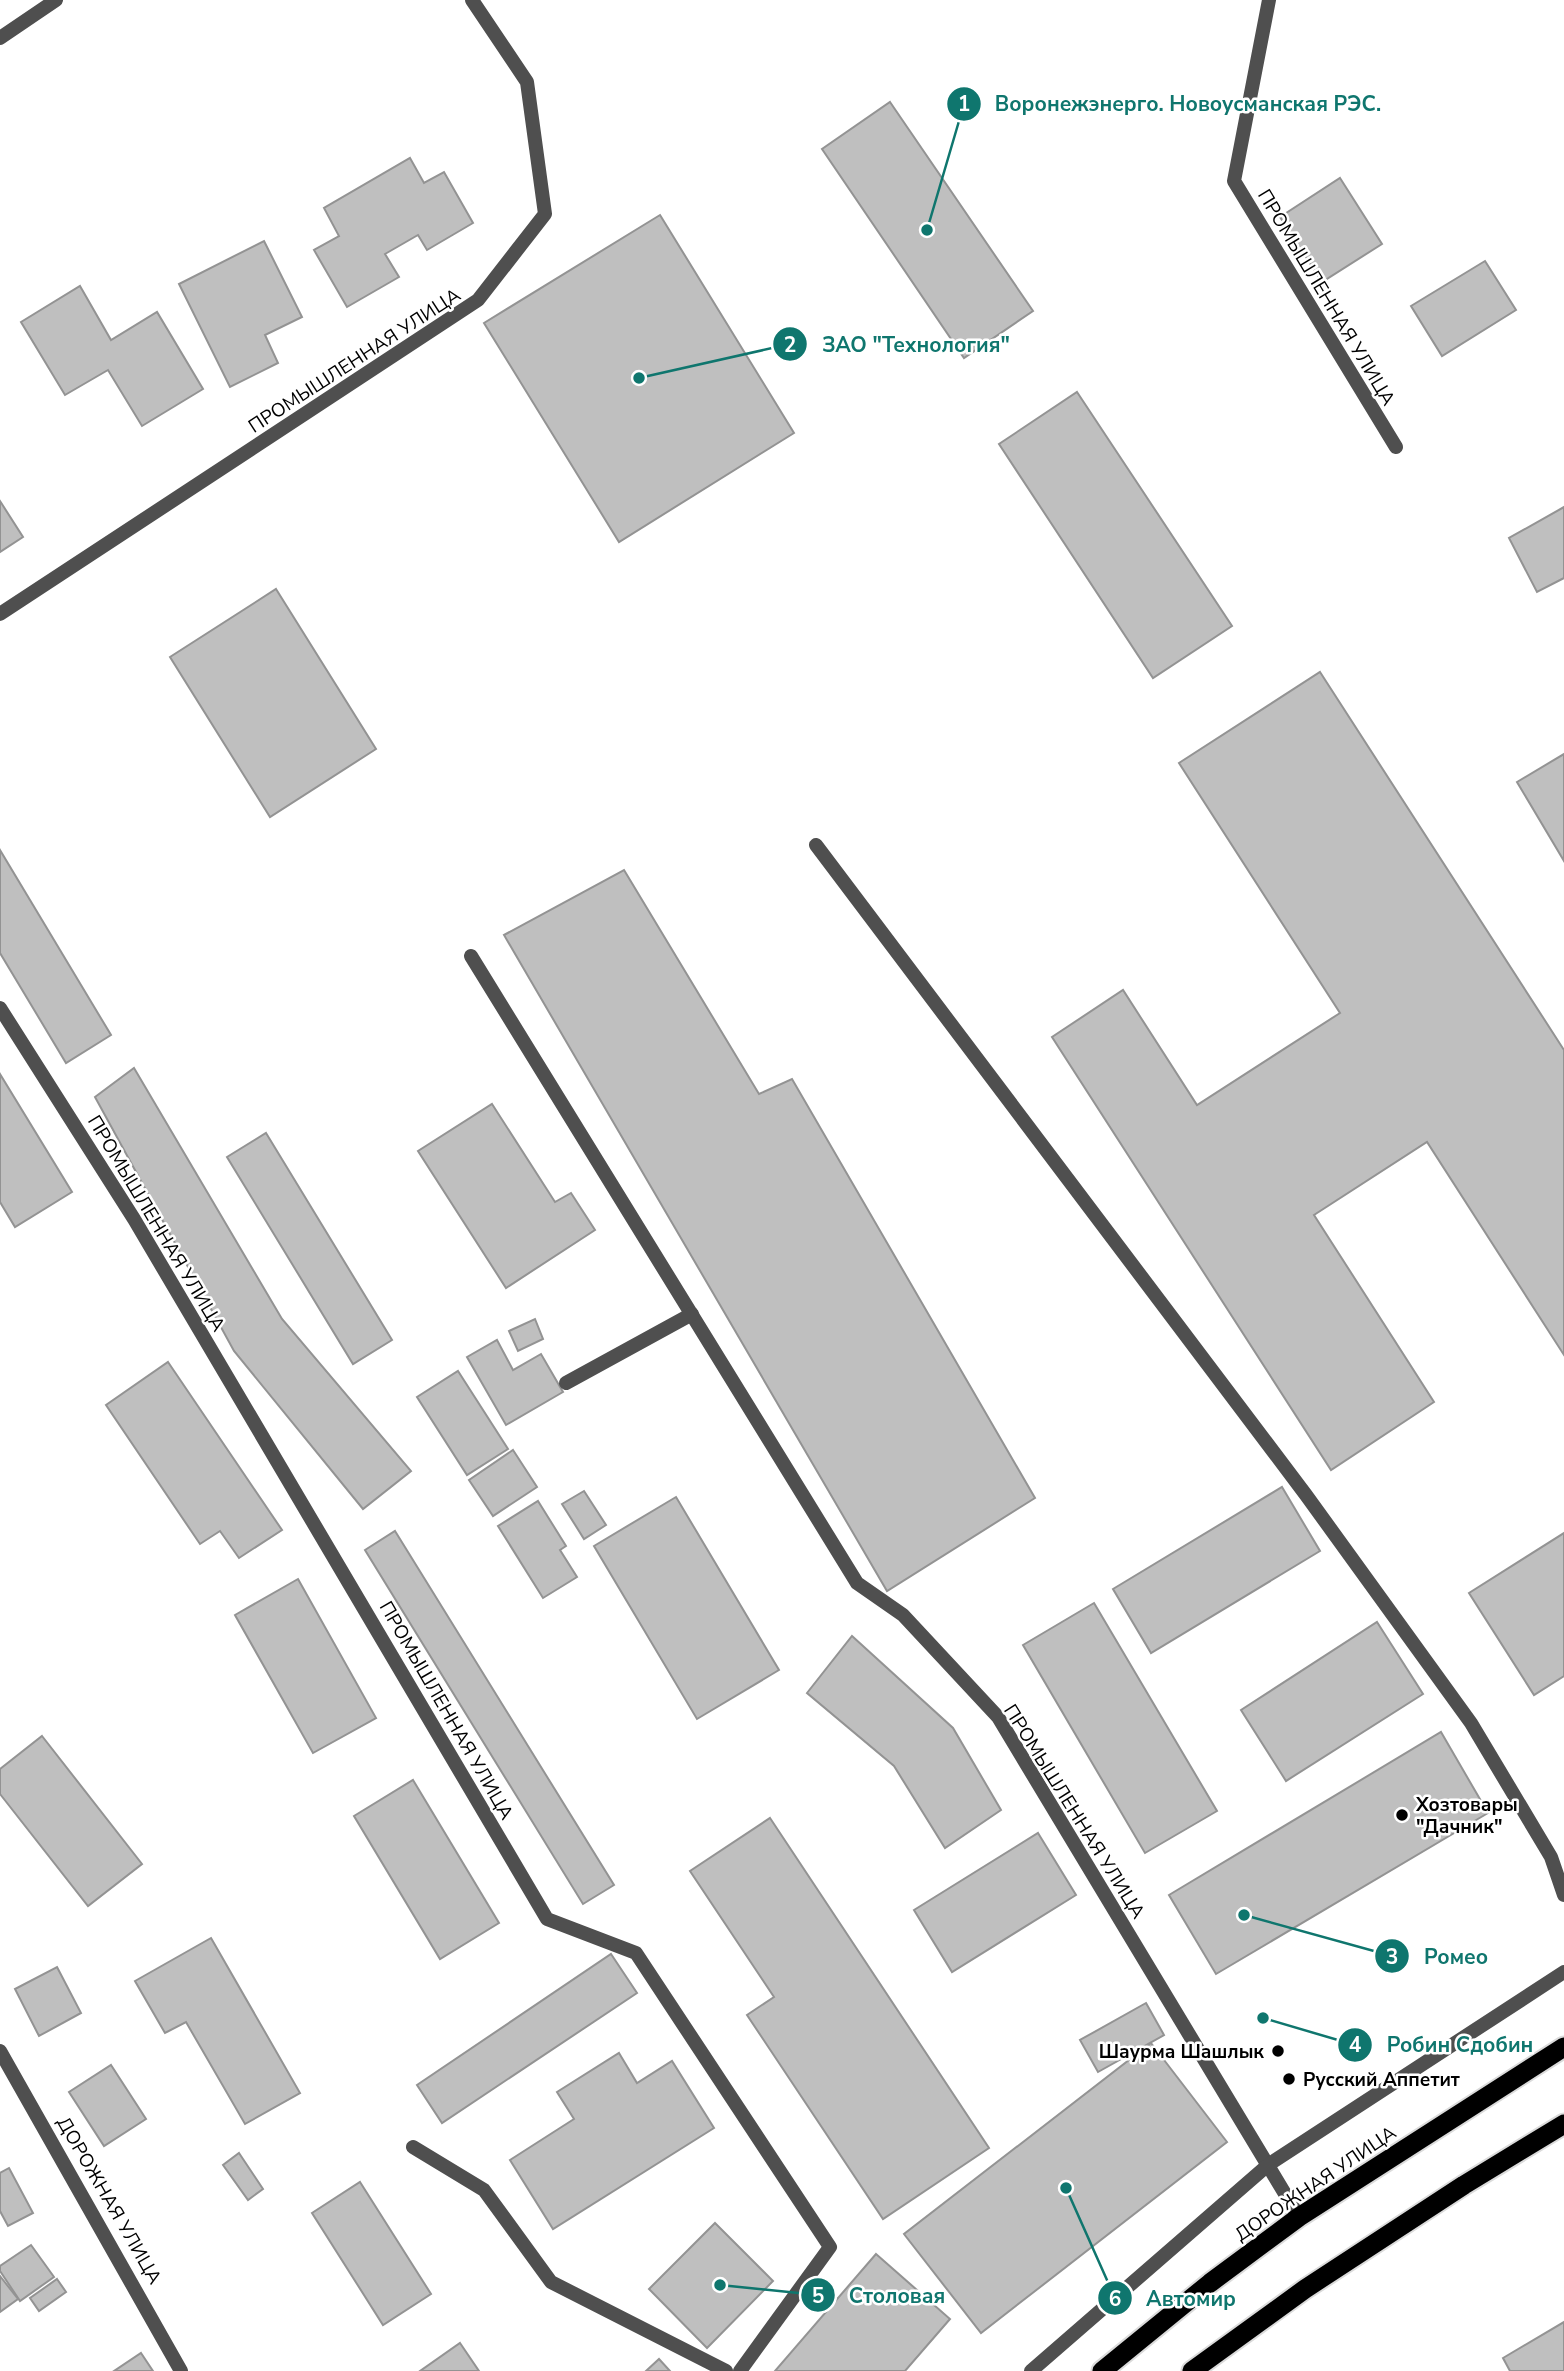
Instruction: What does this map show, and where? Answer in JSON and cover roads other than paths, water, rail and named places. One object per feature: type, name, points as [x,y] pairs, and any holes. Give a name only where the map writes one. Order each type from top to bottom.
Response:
[{"type":"highway","name":"ДОРОЖНАЯ УЛИЦА","points":[[1102,2371],[1210,2283],[1299,2217],[1564,2047]]},
{"type":"highway","points":[[1201,2368],[1317,2281],[1464,2185],[1564,2124]]},
{"type":"street","points":[[0,38],[56,0]]},
{"type":"street","name":"ПРОМЫШЛЕННАЯ УЛИЦА","points":[[0,614],[478,300],[545,214],[527,82],[472,0]]},
{"type":"street","name":"ПРОМЫШЛЕННАЯ УЛИЦА","points":[[1269,0],[1234,181],[1396,447]]},
{"type":"street","points":[[816,845],[1306,1495],[1471,1723],[1551,1857],[1564,1895]]},
{"type":"street","name":"ПРОМЫШЛЕННАЯ УЛИЦА","points":[[471,956],[857,1583],[903,1615],[998,1717],[1299,2217]]},
{"type":"street","name":"ПРОМЫШЛЕННАЯ УЛИЦА","points":[[0,1008],[134,1219],[547,1919],[636,1953],[830,2248],[740,2371]]},
{"type":"street","points":[[566,1383],[692,1314]]},
{"type":"street","points":[[1031,2371],[1268,2165],[1564,1972]]},
{"type":"street","name":"ДОРОЖНАЯ УЛИЦА","points":[[0,2051],[181,2371]]},
{"type":"street","points":[[413,2147],[484,2189],[551,2282],[726,2371]]},
{"type":"place","name":"Воронежэнерго. Новоусманская РЭС.","points":[[927,230]]},
{"type":"place","name":"ЗАО \"Технология\"","points":[[639,378]]},
{"type":"place","name":"Хозтовары \"Дачник\"","points":[[1402,1815]]},
{"type":"place","name":"Ромео","points":[[1244,1915]]},
{"type":"place","name":"Робин Сдобин","points":[[1263,2018]]},
{"type":"place","name":"Шаурма Шашлык","points":[[1278,2051]]},
{"type":"place","name":"Русский Аппетит","points":[[1289,2079]]},
{"type":"place","name":"Автомир","points":[[1066,2188]]},
{"type":"place","name":"Столовая","points":[[720,2285]]}]
